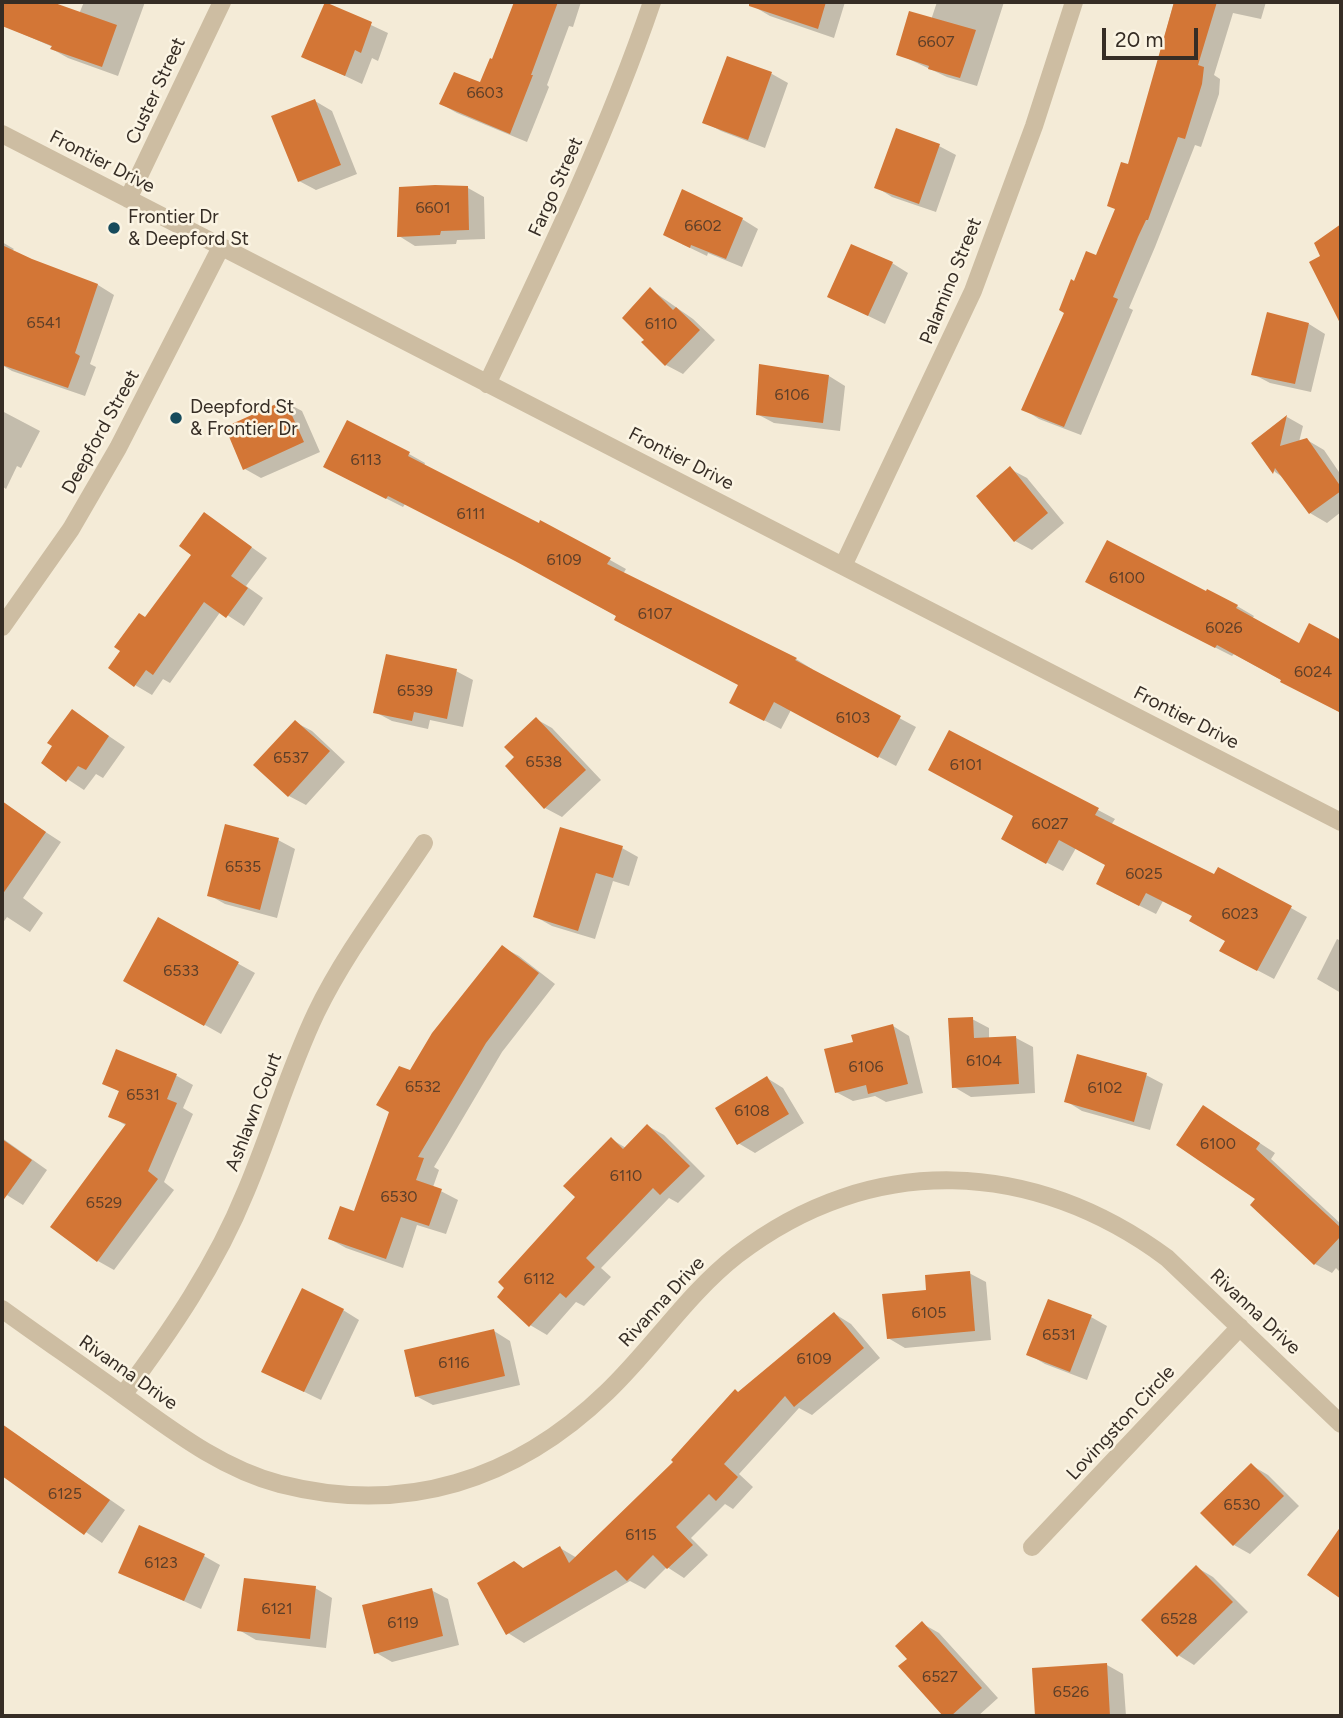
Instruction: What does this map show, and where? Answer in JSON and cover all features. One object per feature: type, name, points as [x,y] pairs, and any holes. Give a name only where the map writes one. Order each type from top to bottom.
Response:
[{"type":"street","name":"Custer Street","points":[[128,199],[222,2]]},
{"type":"street","name":"Fargo Street","points":[[487,384],[568,214],[629,69],[652,2]]},
{"type":"street","name":"Palamino Street","points":[[843,566],[973,291],[1034,127],[1074,2]]},
{"type":"street","name":"Frontier Drive","points":[[2,134],[1341,822]]},
{"type":"street","name":"Deepford Street","points":[[2,627],[71,529],[111,460],[221,247]]},
{"type":"street","name":"Ashlawn Court","points":[[123,1395],[161,1344],[212,1264],[246,1191],[287,1078],[317,1011],[348,956],[424,843]]},
{"type":"street","name":"Rivanna Drive","points":[[2,1309],[208,1454],[247,1472],[279,1483],[322,1492],[366,1496],[409,1493],[451,1485],[482,1475],[517,1460],[569,1426],[609,1390],[707,1281],[737,1255],[769,1233],[804,1214],[846,1197],[890,1185],[935,1180],[975,1181],[1020,1187],[1064,1200],[1140,1238],[1167,1258],[1341,1424]]},
{"type":"street","name":"Lovingston Circle","points":[[1032,1547],[1240,1327]]},
{"type":"building","points":[[2,2],[52,2],[117,25],[102,67],[50,49],[52,46],[2,26]]},
{"type":"building","points":[[325,2],[372,22],[361,53],[355,50],[345,76],[301,57]]},
{"type":"building","points":[[514,2],[558,2],[510,134],[439,104],[454,72],[480,82]]},
{"type":"building","points":[[749,2],[826,2],[818,29],[749,6]]},
{"type":"building","points":[[1174,2],[1217,2],[1198,65],[1204,67],[1202,84],[1185,139],[1178,137],[1148,220],[1113,297],[1118,299],[1064,427],[1021,410],[1064,313],[1059,310],[1071,279],[1074,281],[1086,251],[1096,255],[1115,209],[1107,206],[1121,162],[1128,164]]},
{"type":"building","points":[[909,11],[976,30],[960,78],[928,69],[929,66],[896,55]]},
{"type":"building","points":[[727,56],[772,72],[748,140],[702,123]]},
{"type":"building","points":[[315,99],[341,165],[298,182],[271,116]]},
{"type":"building","points":[[896,128],[940,144],[919,204],[874,188]]},
{"type":"building","points":[[468,186],[469,230],[441,231],[440,235],[397,237],[399,187]]},
{"type":"building","points":[[682,189],[743,218],[726,259],[691,245],[690,248],[663,235]]},
{"type":"building","points":[[1341,224],[1341,325],[1309,262],[1320,256],[1314,243]]},
{"type":"building","points":[[851,244],[893,262],[868,316],[827,297]]},
{"type":"building","points":[[2,245],[98,284],[75,353],[80,356],[68,388],[2,365]]},
{"type":"building","points":[[650,287],[673,310],[676,307],[700,330],[665,366],[622,318]]},
{"type":"building","points":[[1267,312],[1309,323],[1295,384],[1251,375]]},
{"type":"building","points":[[759,364],[829,375],[823,423],[756,415]]},
{"type":"building","points":[[285,400],[304,442],[243,470],[225,427]]},
{"type":"building","points":[[1287,415],[1280,446],[1307,438],[1341,487],[1341,491],[1309,514],[1275,468],[1273,474],[1251,443]]},
{"type":"building","points":[[347,420],[410,452],[408,456],[611,558],[607,564],[797,658],[795,660],[901,716],[878,758],[774,702],[764,721],[729,703],[738,685],[614,620],[616,616],[515,561],[388,496],[386,499],[323,467]]},
{"type":"building","points":[[1010,466],[1048,513],[1014,542],[976,496]]},
{"type":"building","points":[[204,512],[252,547],[231,576],[248,588],[226,618],[204,602],[153,675],[146,670],[134,687],[108,668],[120,651],[114,647],[139,613],[145,617],[191,555],[179,546]]},
{"type":"building","points":[[1107,540],[1238,605],[1236,608],[1299,643],[1309,623],[1341,640],[1341,713],[1280,682],[1281,680],[1217,645],[1215,648],[1085,582]]},
{"type":"building","points":[[386,654],[457,669],[447,719],[414,712],[412,721],[373,713]]},
{"type":"building","points":[[72,709],[109,736],[86,770],[78,766],[66,782],[41,763],[52,746],[47,743]]},
{"type":"building","points":[[536,717],[586,770],[544,809],[505,766],[514,757],[504,747]]},
{"type":"building","points":[[295,720],[330,751],[288,797],[253,765]]},
{"type":"building","points":[[949,730],[1099,808],[1095,815],[1214,874],[1218,867],[1292,906],[1257,971],[1219,951],[1225,941],[1189,921],[1192,916],[1146,893],[1139,906],[1096,884],[1105,865],[1059,840],[1046,864],[1001,839],[1013,816],[928,770]]},
{"type":"building","points":[[2,801],[46,832],[2,895]]},
{"type":"building","points":[[225,824],[279,838],[260,910],[207,896]]},
{"type":"building","points":[[560,827],[623,846],[613,878],[596,873],[578,931],[533,917]]},
{"type":"building","points":[[158,917],[239,962],[204,1026],[123,981]]},
{"type":"building","points":[[502,945],[539,973],[486,1043],[418,1157],[424,1158],[416,1180],[442,1189],[429,1226],[401,1217],[386,1259],[328,1239],[340,1206],[354,1211],[389,1112],[376,1105],[399,1066],[410,1070],[432,1033]]},
{"type":"building","points":[[973,1017],[974,1038],[1016,1036],[1019,1084],[952,1088],[948,1018]]},
{"type":"building","points":[[893,1024],[908,1084],[868,1094],[866,1085],[835,1093],[824,1049],[853,1042],[851,1035]]},
{"type":"building","points":[[116,1049],[177,1074],[167,1099],[177,1103],[148,1171],[158,1179],[97,1262],[50,1227],[126,1124],[108,1117],[119,1091],[102,1084]]},
{"type":"building","points":[[1077,1054],[1147,1073],[1134,1122],[1064,1102]]},
{"type":"building","points":[[767,1076],[789,1114],[737,1145],[715,1108]]},
{"type":"building","points":[[1203,1105],[1260,1143],[1256,1149],[1341,1228],[1341,1236],[1314,1265],[1250,1205],[1255,1199],[1176,1145]]},
{"type":"building","points":[[647,1124],[690,1166],[660,1195],[653,1188],[586,1258],[595,1267],[566,1298],[560,1293],[529,1327],[497,1297],[504,1288],[498,1282],[575,1197],[563,1186],[611,1137],[623,1149]]},
{"type":"building","points":[[2,1139],[32,1160],[2,1202]]},
{"type":"building","points":[[970,1271],[975,1331],[887,1339],[882,1294],[926,1290],[925,1275]]},
{"type":"building","points":[[302,1288],[344,1309],[304,1392],[261,1372]]},
{"type":"building","points":[[1048,1299],[1092,1315],[1070,1372],[1026,1355]]},
{"type":"building","points":[[834,1312],[864,1348],[794,1407],[785,1396],[724,1464],[738,1477],[716,1501],[709,1494],[676,1527],[693,1545],[667,1569],[653,1555],[627,1581],[616,1570],[506,1635],[477,1583],[514,1561],[523,1568],[560,1546],[569,1563],[673,1462],[671,1460],[735,1389],[738,1392]]},
{"type":"building","points":[[494,1329],[505,1376],[415,1397],[404,1350]]},
{"type":"building","points":[[2,1424],[110,1500],[84,1535],[2,1476]]},
{"type":"building","points":[[1251,1463],[1284,1496],[1233,1546],[1200,1513]]},
{"type":"building","points":[[139,1525],[205,1554],[184,1601],[118,1573]]},
{"type":"building","points":[[1341,1526],[1341,1599],[1307,1575]]},
{"type":"building","points":[[1196,1565],[1233,1602],[1177,1657],[1141,1620]]},
{"type":"building","points":[[244,1578],[316,1586],[310,1639],[237,1631]]},
{"type":"building","points":[[432,1588],[443,1636],[374,1654],[362,1605]]},
{"type":"building","points":[[922,1621],[982,1688],[951,1716],[943,1716],[898,1666],[907,1659],[895,1646]]},
{"type":"building","points":[[1107,1663],[1110,1716],[1035,1716],[1032,1668]]},
{"type":"place","name":"Frontier Dr & Deepford St","points":[[114,228]]},
{"type":"place","name":"Deepford St & Frontier Dr","points":[[176,418]]}]
